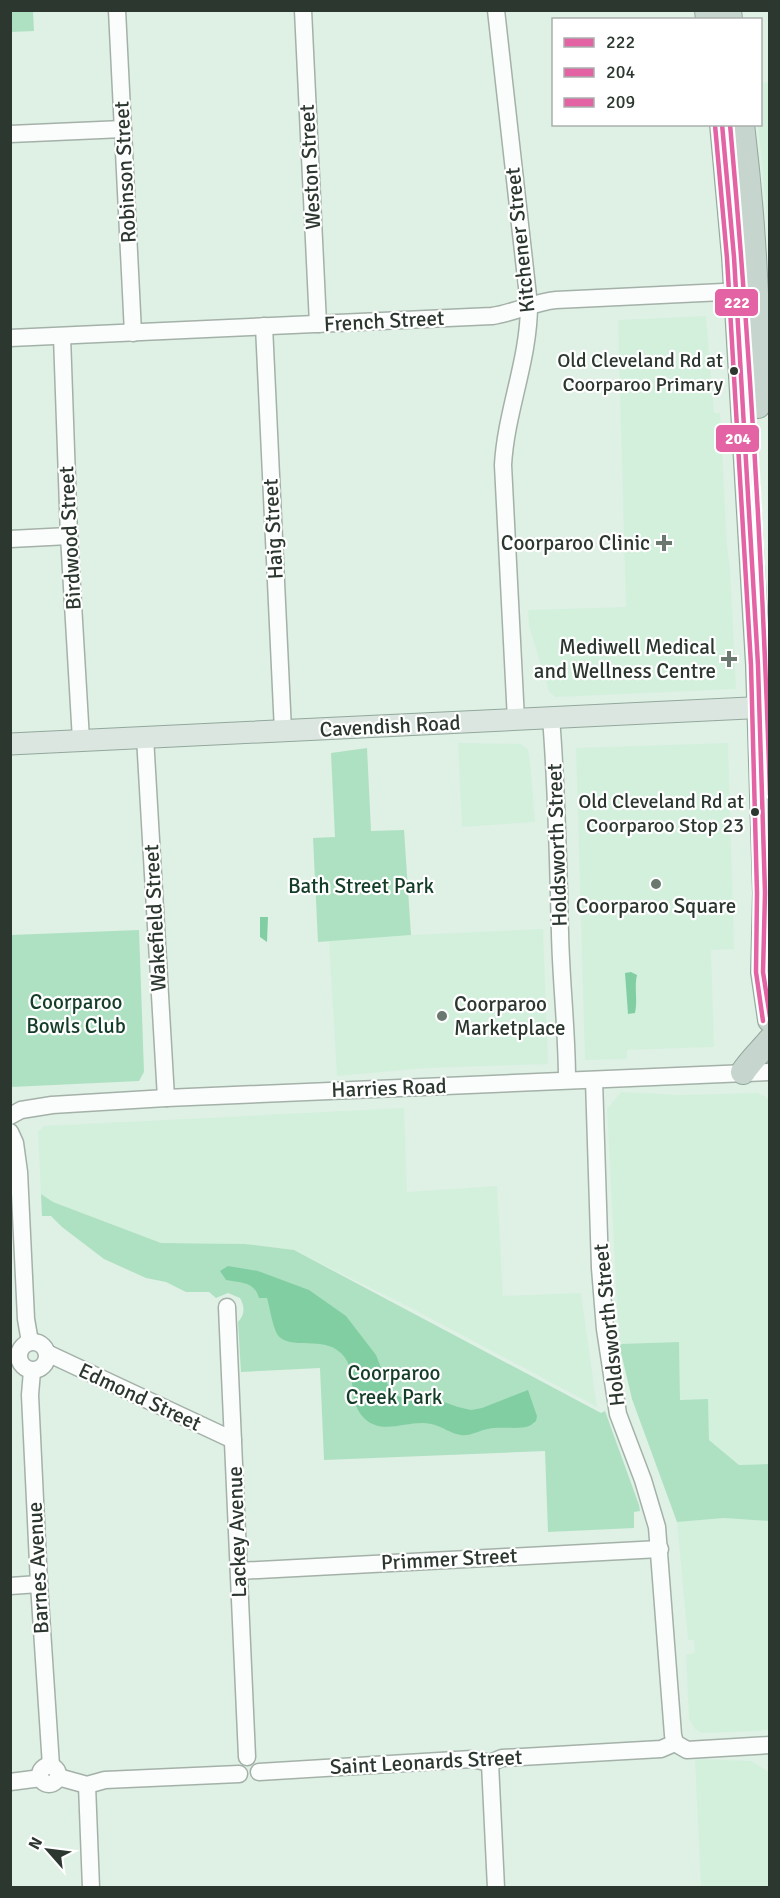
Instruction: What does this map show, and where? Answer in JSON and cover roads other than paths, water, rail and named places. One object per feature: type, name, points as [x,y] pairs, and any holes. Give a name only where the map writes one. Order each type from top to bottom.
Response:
[{"type":"highway","points":[[722,126],[745,291],[758,417],[770,597]]},
{"type":"highway","points":[[742,126],[752,215],[745,291],[765,707],[763,972],[770,1020]]},
{"type":"highway","points":[[743,1072],[753,1057],[770,1040]]},
{"type":"main road","name":"Cavendish Road","points":[[10,744],[765,707]]},
{"type":"street","name":"Robinson Street","points":[[117,10],[133,333]]},
{"type":"street","name":"Weston Street","points":[[303,10],[318,324]]},
{"type":"street","name":"Kitchener Street","points":[[496,10],[529,305],[526,346],[506,430],[502,465],[516,720]]},
{"type":"street","points":[[10,134],[123,129]]},
{"type":"street","name":"French Street","points":[[10,338],[492,316],[506,314],[541,301],[745,291]]},
{"type":"street","name":"Haig Street","points":[[264,326],[283,731]]},
{"type":"street","name":"Birdwood Street","points":[[62,336],[69,536],[81,740]]},
{"type":"street","points":[[10,539],[69,536]]},
{"type":"street","name":"Holdsworth Street","points":[[551,718],[558,834],[567,1080]]},
{"type":"street","name":"Wakefield Street","points":[[145,737],[166,1098]]},
{"type":"street","name":"Harries Road","points":[[10,1116],[31,1107],[166,1098],[770,1072]]},
{"type":"street","name":"Holdsworth Street","points":[[594,1080],[600,1268],[605,1329],[618,1414],[653,1510],[660,1549],[675,1743]]},
{"type":"street","points":[[10,1132],[15,1143],[19,1172],[26,1319],[30,1342]]},
{"type":"street","name":"Lackey Avenue","points":[[227,1307],[247,1757]]},
{"type":"street","points":[[30,1342],[39,1343],[47,1353],[44,1366],[32,1371],[23,1367],[18,1359],[20,1350],[30,1342]]},
{"type":"street","name":"Edmond Street","points":[[47,1353],[233,1440]]},
{"type":"street","name":"Barnes Avenue","points":[[32,1371],[30,1395],[50,1773]]},
{"type":"street","name":"Primmer Street","points":[[239,1571],[660,1549]]},
{"type":"street","points":[[10,1587],[39,1584]]},
{"type":"street","name":"Saint Leonards Street","points":[[259,1772],[472,1759],[489,1763],[502,1758],[661,1749],[675,1743],[687,1750],[770,1745]]},
{"type":"street","points":[[247,1757],[256,1760],[260,1767],[254,1779],[250,1780],[241,1778],[239,1774],[238,1765],[247,1757]]},
{"type":"street","points":[[489,1763],[496,1887]]},
{"type":"street","points":[[10,1782],[50,1773],[87,1785],[105,1780],[239,1774]]},
{"type":"street","points":[[87,1785],[91,1887]]},
{"type":"place","name":"Old Cleveland Rd at Coorparoo Primary","points":[[734,371]]},
{"type":"place","name":"Coorparoo Clinic","points":[[664,543]]},
{"type":"place","name":"Mediwell Medical and Wellness Centre","points":[[729,659]]},
{"type":"place","name":"Old Cleveland Rd at Coorparoo Stop 23","points":[[755,812]]},
{"type":"place","name":"Coorparoo Square","points":[[656,884]]},
{"type":"place","name":"Coorparoo Marketplace","points":[[442,1016]]},
{"type":"park label","name":"Bath Street Park","points":[[361,886]]},
{"type":"park label","name":"Coorparoo Bowls Club","points":[[76,1014]]},
{"type":"park label","name":"Coorparoo Creek Park","points":[[394,1385]]}]
